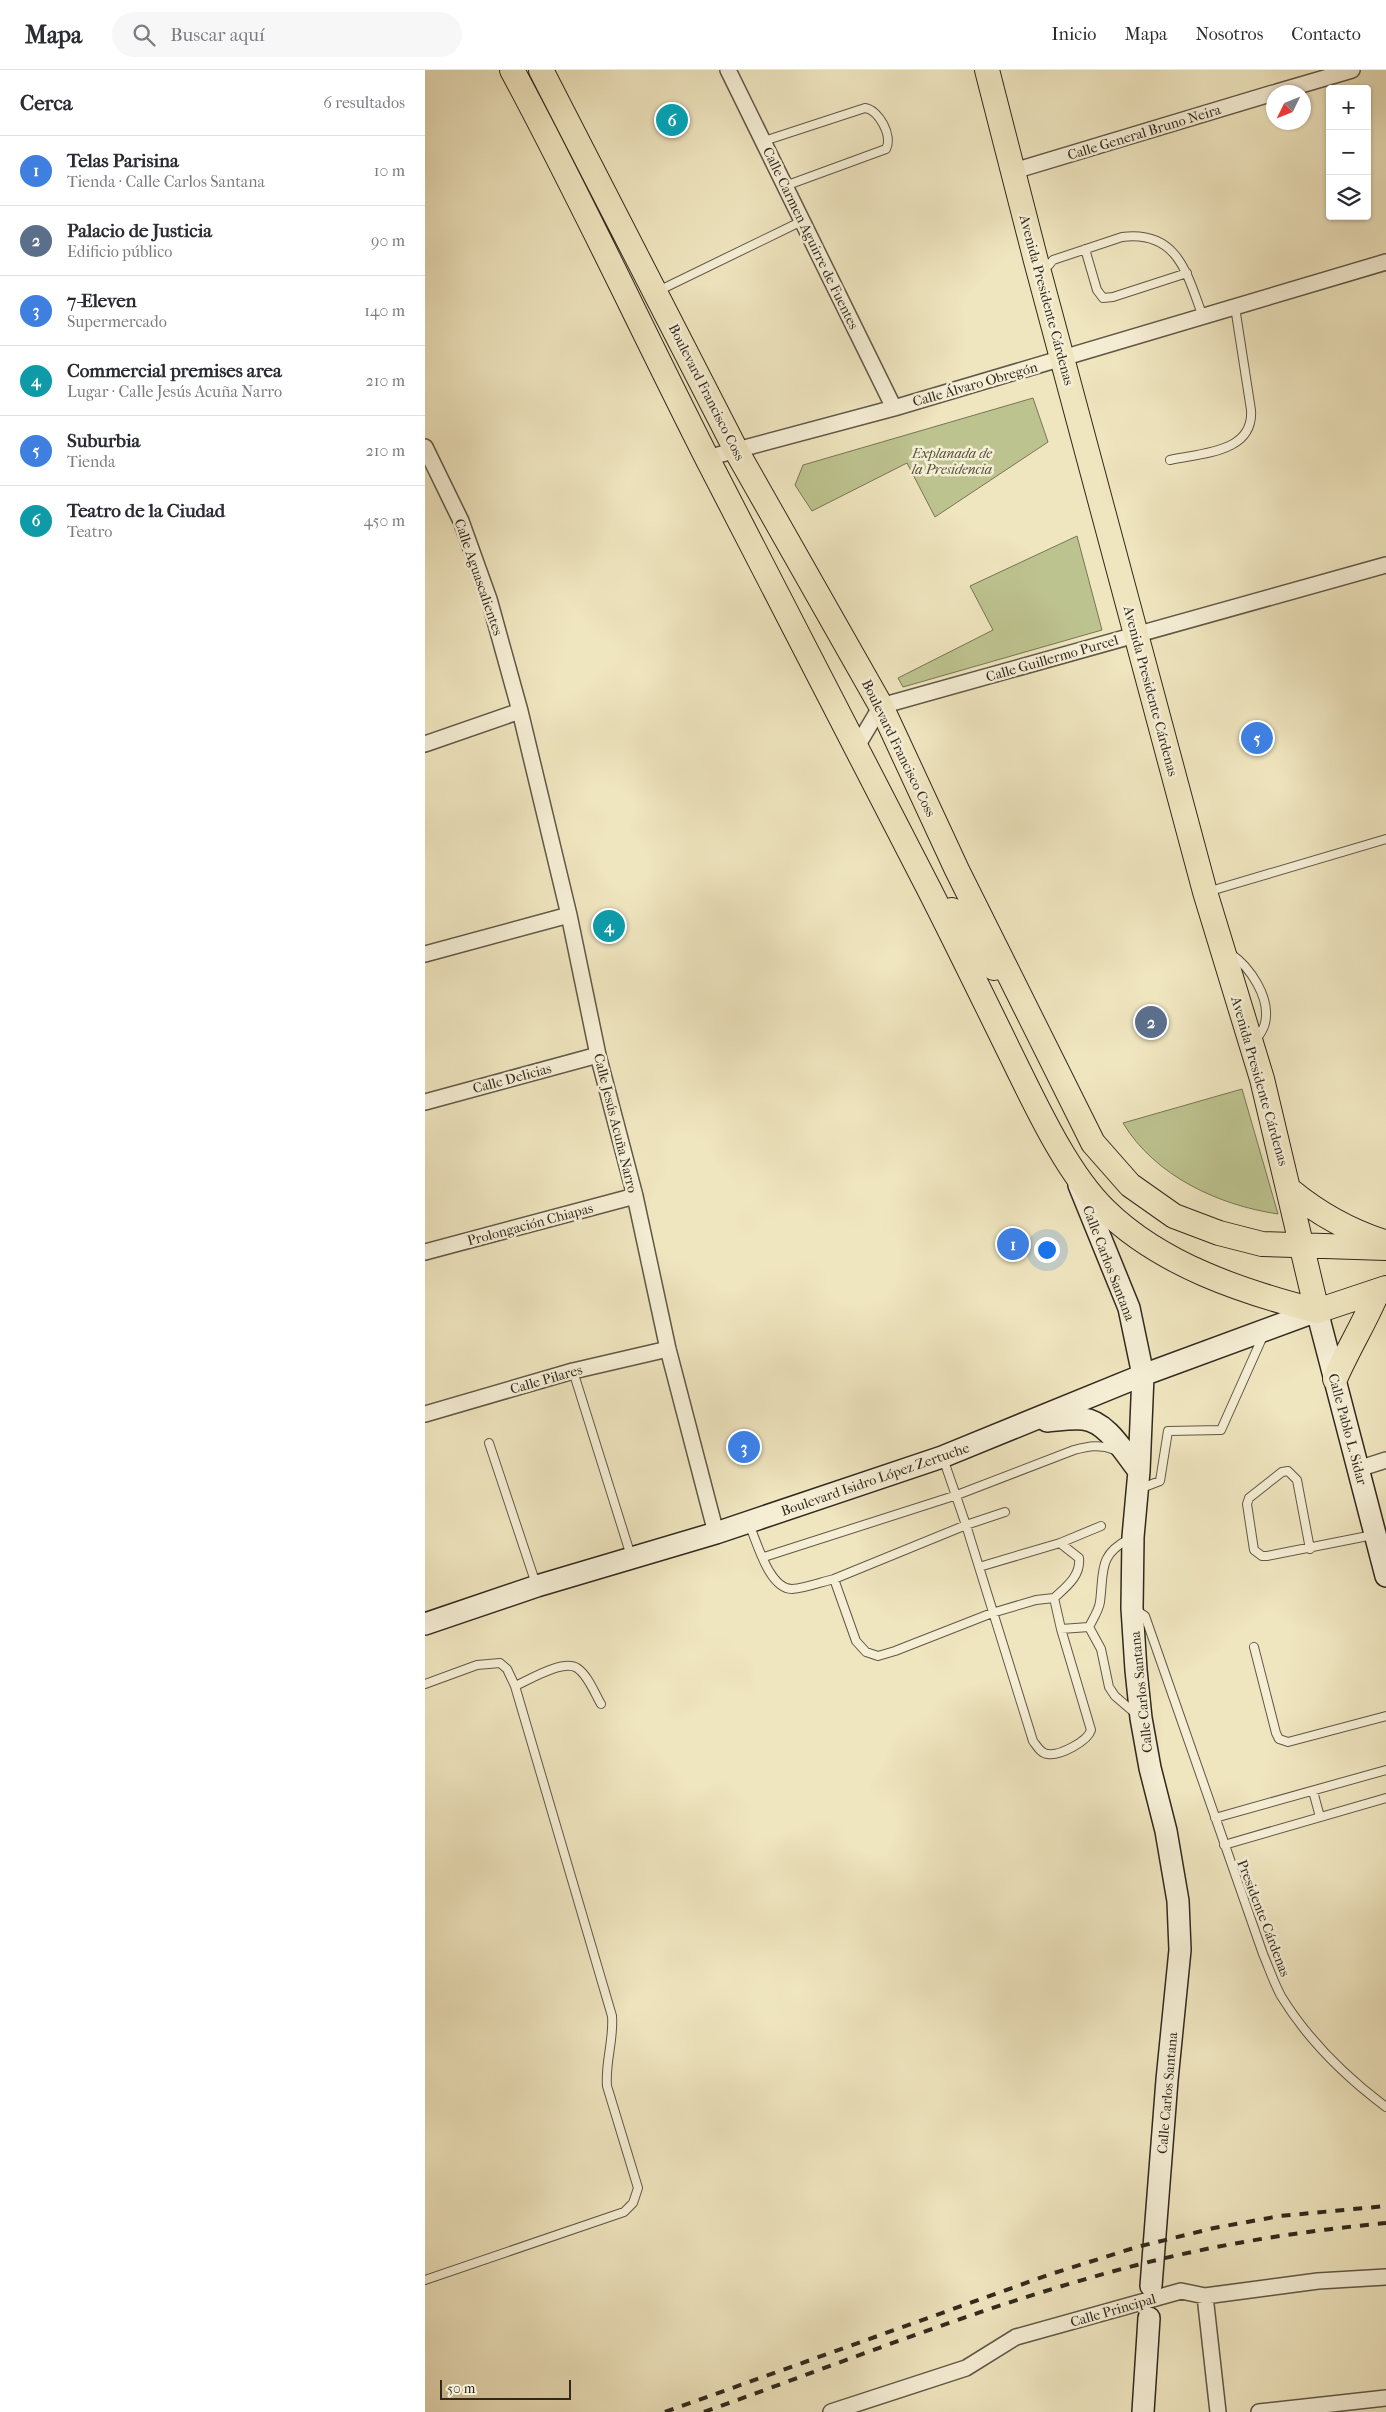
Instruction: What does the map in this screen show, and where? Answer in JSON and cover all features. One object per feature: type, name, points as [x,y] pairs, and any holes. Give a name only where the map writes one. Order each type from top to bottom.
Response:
[{"type":"main road","name":"Boulevard Francisco Coss","points":[[512,70],[567,147],[656,292],[737,452],[881,706],[957,870],[1093,1142],[1130,1184],[1173,1216],[1219,1233],[1262,1244],[1386,1248]]},
{"type":"main road","name":"Boulevard Francisco Coss","points":[[541,70],[567,147],[707,458],[931,892],[1043,1119],[1072,1167],[1103,1209],[1149,1246],[1200,1271],[1241,1288],[1317,1311]]},
{"type":"main road","name":"Avenida Presidente Cárdenas","points":[[987,70],[1014,171],[1042,263],[1062,358],[1205,892],[1252,1046],[1291,1191],[1301,1246],[1317,1311]]},
{"type":"main road","points":[[886,805],[936,874],[947,876],[957,870]]},
{"type":"main road","points":[[931,892],[949,905],[1035,1023]]},
{"type":"main road","points":[[1291,1191],[1311,1209],[1386,1242]]},
{"type":"main road","points":[[1317,1311],[1382,1290]]},
{"type":"main road","points":[[1335,1379],[1347,1351],[1382,1290]]},
{"type":"street","name":"Calle Carmen Aguirre de Fuentes","points":[[728,70],[894,408]]},
{"type":"street","name":"Calle General Bruno Neira","points":[[1302,85],[1352,70]]},
{"type":"street","name":"Calle General Bruno Neira","points":[[1014,171],[1266,96]]},
{"type":"street","name":"Calle Álvaro Obregón","points":[[707,458],[737,452],[894,408],[1386,262]]},
{"type":"street","name":"Calle Aguascalientes","points":[[425,447],[461,521],[489,599],[520,711]]},
{"type":"street","name":"Calle Guillermo Purcel","points":[[881,706],[1386,565]]},
{"type":"street","points":[[857,748],[881,706]]},
{"type":"street","points":[[425,744],[520,711]]},
{"type":"street","name":"Calle Jesús Acuña Narro","points":[[520,711],[569,915],[598,1055],[635,1196],[668,1349],[716,1533]]},
{"type":"street","points":[[425,954],[569,915]]},
{"type":"street","name":"Calle Delicias","points":[[425,1102],[598,1055]]},
{"type":"street","name":"Calle Carlos Santana","points":[[1072,1167],[1129,1308],[1143,1375],[1138,1481],[1133,1537],[1132,1608],[1141,1718],[1169,1848],[1178,1901],[1180,1950],[1167,2080],[1151,2286]]},
{"type":"street","name":"Prolongación Chiapas","points":[[425,1252],[635,1196]]},
{"type":"street","name":"Boulevard Isidro López Zertuche","points":[[425,1624],[537,1586],[716,1533],[942,1457],[1032,1422],[1143,1375],[1317,1311]]},
{"type":"street","name":"Calle Pablo L. Sidar","points":[[1317,1311],[1386,1576]]},
{"type":"street","name":"Calle Pilares","points":[[425,1414],[573,1371],[668,1349]]},
{"type":"street","points":[[1032,1422],[1084,1418],[1104,1428],[1125,1454],[1138,1481]]},
{"type":"street","points":[[1358,1469],[1386,1460]]},
{"type":"street","name":"Calle Principal","points":[[831,2412],[855,2408],[965,2368],[1016,2338],[1181,2291],[1205,2296],[1318,2281],[1386,2277]]},
{"type":"street","points":[[1205,2296],[1218,2412]]},
{"type":"street","points":[[1143,2412],[1149,2318]]},
{"type":"street","points":[[1259,2412],[1386,2398]]},
{"type":"lane","points":[[764,141],[865,108],[871,109],[880,118],[888,140],[886,149],[785,186]]},
{"type":"lane","points":[[656,292],[802,221]]},
{"type":"lane","points":[[1042,263],[1122,237],[1145,237],[1156,240],[1173,251],[1187,273],[1203,317]]},
{"type":"lane","points":[[1085,249],[1097,290],[1103,298],[1113,298],[1187,273]]},
{"type":"lane","points":[[1170,460],[1231,446],[1241,440],[1248,432],[1251,410],[1235,307]]},
{"type":"lane","points":[[1205,892],[1386,839]]},
{"type":"lane","points":[[1138,1481],[1160,1481],[1168,1431],[1221,1430],[1265,1330]]},
{"type":"lane","points":[[573,1371],[631,1558]]},
{"type":"lane","points":[[489,1443],[537,1586]]},
{"type":"lane","points":[[764,1557],[957,1495],[1091,1445],[1104,1445],[1125,1454]]},
{"type":"lane","points":[[942,1457],[957,1495],[1033,1742],[1044,1754],[1050,1755],[1082,1743],[1089,1736],[1091,1730],[1061,1629],[1054,1598]]},
{"type":"lane","points":[[1310,1548],[1297,1480],[1288,1471],[1282,1472],[1249,1498],[1247,1504],[1254,1550],[1262,1556],[1310,1548],[1375,1534]]},
{"type":"lane","points":[[749,1522],[768,1571],[777,1583],[790,1589],[834,1578],[966,1525],[1005,1512]]},
{"type":"lane","points":[[979,1567],[1060,1543],[1101,1526]]},
{"type":"lane","points":[[1089,1627],[1100,1603],[1102,1576],[1109,1554],[1115,1546],[1133,1537]]},
{"type":"lane","points":[[834,1578],[856,1641],[866,1652],[878,1656],[992,1613],[1036,1600],[1054,1598],[1073,1580],[1080,1565],[1079,1558],[1060,1543]]},
{"type":"lane","name":"Presidente Cárdenas","points":[[1132,1608],[1145,1616],[1263,1954],[1281,1995],[1319,2047],[1361,2089],[1386,2107]]},
{"type":"lane","points":[[1061,1629],[1089,1627]]},
{"type":"lane","points":[[1089,1627],[1101,1649],[1109,1687],[1115,1696],[1141,1718]]},
{"type":"lane","points":[[1254,1647],[1275,1733],[1283,1741],[1288,1742],[1386,1716]]},
{"type":"lane","points":[[425,1684],[477,1665],[500,1663],[507,1669],[515,1686],[612,2016],[613,2029],[606,2069],[607,2086],[638,2188],[637,2196],[633,2203],[623,2212],[425,2280]]},
{"type":"lane","points":[[515,1686],[565,1666],[577,1668],[601,1704]]},
{"type":"lane","points":[[1215,1818],[1386,1770]]},
{"type":"lane","points":[[1313,1791],[1320,1817]]},
{"type":"lane","name":"Presidente Cárdenas","points":[[1224,1845],[1386,1798]]},
{"type":"green space","name":"Explanada de la Presidencia","points":[[1033,398],[1048,442],[935,517],[907,463],[812,511],[795,485],[803,465]]},
{"type":"green space","points":[[1077,536],[1102,630],[903,687],[898,678],[993,630],[970,586]]},
{"type":"green space","points":[[1242,1089],[1278,1214],[1255,1210],[1233,1203],[1190,1185],[1170,1173],[1152,1158],[1136,1142],[1123,1123]]},
{"type":"railway","points":[[665,2412],[1051,2274],[1137,2247],[1214,2228],[1280,2216],[1386,2206]]},
{"type":"railway","points":[[704,2412],[973,2315],[1082,2280],[1168,2257],[1229,2245],[1292,2234],[1386,2223]]},
{"type":"place","name":"Teatro de la Ciudad","points":[[672,120]]},
{"type":"place","name":"Suburbia","points":[[1257,738]]},
{"type":"place","name":"Commercial premises area","points":[[609,926]]},
{"type":"place","name":"Palacio de Justicia","points":[[1151,1022]]},
{"type":"place","name":"Telas Parisina","points":[[1013,1244]]},
{"type":"place","name":"7-Eleven","points":[[744,1447]]}]
